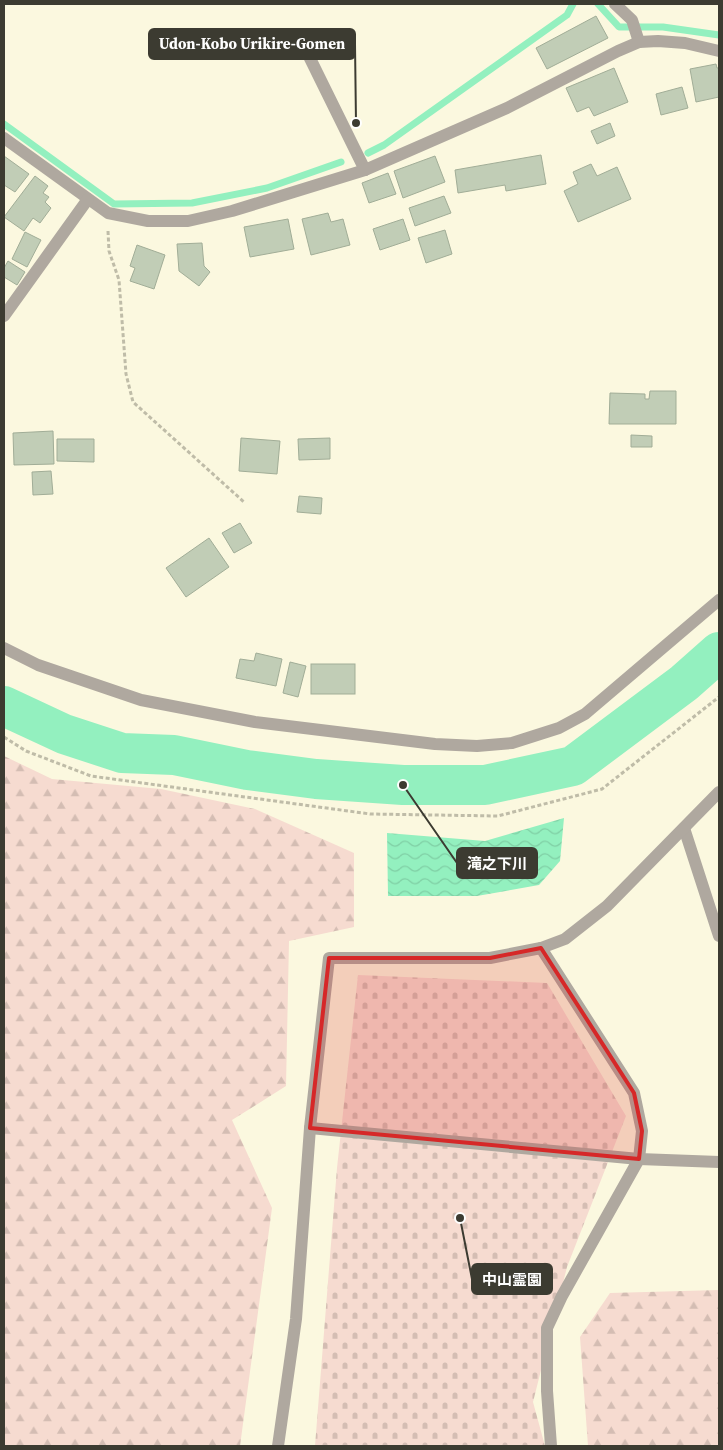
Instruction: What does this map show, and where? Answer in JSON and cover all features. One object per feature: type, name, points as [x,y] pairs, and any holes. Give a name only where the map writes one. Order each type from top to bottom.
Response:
[{"type":"street","points":[[615,4],[632,20],[638,38]]},
{"type":"street","points":[[300,38],[365,170]]},
{"type":"street","points":[[4,138],[108,213],[148,221],[188,221],[232,211],[365,170],[507,108],[618,51],[638,38],[685,43],[719,51]]},
{"type":"street","points":[[4,316],[88,199]]},
{"type":"street","points":[[4,648],[38,665],[141,700],[255,722],[425,743],[477,746],[512,743],[559,728],[585,714],[719,600]]},
{"type":"street","points":[[278,1446],[296,1319],[310,1128],[329,958],[490,958],[541,948],[565,939],[607,906],[719,792]]},
{"type":"street","points":[[684,828],[719,936]]},
{"type":"street","points":[[541,948],[634,1092],[642,1131],[639,1159],[562,1296],[547,1328],[547,1391],[551,1446]]},
{"type":"street","points":[[310,1128],[639,1159],[719,1162]]},
{"type":"path","points":[[108,213],[109,251],[119,280],[126,374],[133,402],[244,502]]},
{"type":"path","points":[[4,737],[26,750],[91,776],[370,814],[498,816],[602,789],[719,697]]},
{"type":"highlighted area","points":[[541,948],[634,1093],[642,1131],[639,1159],[310,1128],[329,958],[490,958]]},
{"type":"green space","points":[[4,756],[52,779],[161,789],[255,809],[354,853],[354,927],[289,941],[286,1086],[232,1120],[272,1208],[240,1446],[4,1446]]},
{"type":"green space","points":[[358,975],[547,983],[626,1116],[567,1267],[533,1402],[545,1446],[315,1446],[337,1168]]},
{"type":"green space","points":[[719,1290],[719,1446],[588,1446],[580,1337],[610,1293]]},
{"type":"water","points":[[564,818],[560,861],[539,885],[477,896],[388,896],[387,833],[485,841]]},
{"type":"building","points":[[596,16],[608,38],[547,69],[536,48]]},
{"type":"building","points":[[716,64],[717,68],[719,68],[719,97],[696,102],[690,69]]},
{"type":"building","points":[[614,68],[628,102],[594,116],[589,107],[577,112],[566,88]]},
{"type":"building","points":[[682,87],[688,108],[661,115],[656,94]]},
{"type":"building","points":[[610,123],[615,136],[597,144],[591,131]]},
{"type":"building","points":[[541,155],[546,184],[506,191],[505,185],[458,193],[455,170]]},
{"type":"building","points":[[4,156],[29,174],[15,192],[4,185]]},
{"type":"building","points":[[435,156],[445,182],[403,198],[394,171]]},
{"type":"building","points":[[591,164],[597,176],[617,167],[631,199],[578,222],[564,191],[578,184],[573,172]]},
{"type":"building","points":[[388,173],[396,194],[369,203],[362,183]]},
{"type":"building","points":[[35,176],[48,186],[43,193],[49,197],[45,202],[51,208],[40,223],[33,218],[24,231],[4,217]]},
{"type":"building","points":[[444,196],[451,213],[415,226],[409,208]]},
{"type":"building","points":[[328,213],[331,222],[343,219],[350,245],[311,255],[302,219]]},
{"type":"building","points":[[288,219],[294,249],[250,257],[244,227]]},
{"type":"building","points":[[403,219],[410,240],[380,250],[373,229]]},
{"type":"building","points":[[445,230],[452,254],[426,263],[418,238]]},
{"type":"building","points":[[25,232],[41,240],[27,267],[12,259]]},
{"type":"building","points":[[202,243],[204,266],[210,272],[199,286],[179,271],[177,244]]},
{"type":"building","points":[[137,245],[165,255],[154,289],[130,281],[135,268],[130,266]]},
{"type":"building","points":[[8,261],[25,272],[17,285],[4,277],[4,268]]},
{"type":"building","points":[[650,391],[676,391],[676,424],[609,424],[610,393],[645,394],[645,399],[649,399]]},
{"type":"building","points":[[53,431],[54,464],[14,465],[13,433]]},
{"type":"building","points":[[631,435],[652,436],[652,447],[631,447]]},
{"type":"building","points":[[241,438],[280,441],[277,474],[239,471]]},
{"type":"building","points":[[330,438],[330,459],[299,460],[298,439]]},
{"type":"building","points":[[57,439],[94,439],[94,462],[57,461]]},
{"type":"building","points":[[51,471],[53,494],[33,495],[32,472]]},
{"type":"building","points":[[299,496],[322,498],[321,514],[297,512]]},
{"type":"building","points":[[240,523],[252,543],[234,553],[222,533]]},
{"type":"building","points":[[209,538],[229,567],[186,597],[166,568]]},
{"type":"building","points":[[256,653],[282,659],[276,686],[236,678],[240,659],[254,661]]},
{"type":"building","points":[[290,662],[306,666],[298,697],[283,693]]},
{"type":"building","points":[[311,664],[355,664],[355,694],[311,694]]},
{"type":"waterway","points":[[368,153],[384,145],[567,15],[573,4]]},
{"type":"waterway","points":[[598,4],[619,27],[663,27],[719,35]]},
{"type":"waterway","points":[[4,124],[114,204],[192,203],[267,188],[341,162]]},
{"type":"waterway","points":[[4,706],[64,734],[122,753],[174,755],[247,770],[316,779],[403,785],[485,785],[573,766],[684,683],[719,652]]},
{"type":"place","name":"Udon-Kobo Urikire-Gomen","points":[[356,123]]},
{"type":"place","name":"滝之下川","points":[[403,785]]},
{"type":"place","name":"中山霊園","points":[[460,1218]]}]
